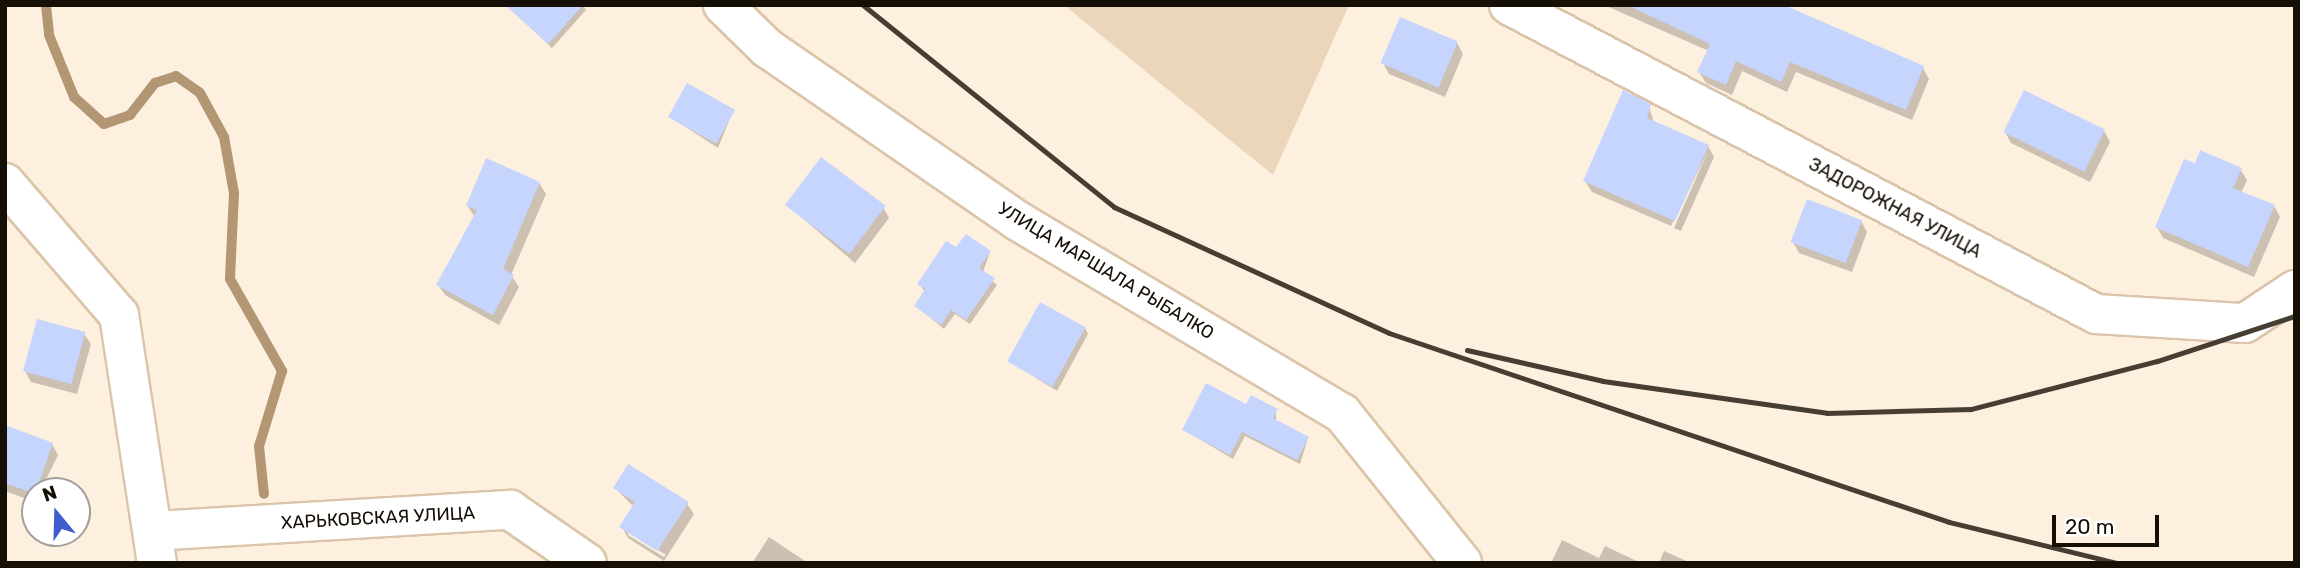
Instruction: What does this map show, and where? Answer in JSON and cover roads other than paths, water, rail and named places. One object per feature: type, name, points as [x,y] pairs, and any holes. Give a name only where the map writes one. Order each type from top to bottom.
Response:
[{"type":"street","name":"УЛИЦА МАРШАЛА РЫБАЛКО","points":[[723,5],[767,48],[1018,221],[1342,413],[1462,563]]},
{"type":"street","name":"ЗАДОРОЖНАЯ УЛИЦА","points":[[1509,5],[2096,314],[2245,323],[2295,290]]},
{"type":"street","points":[[5,183],[119,316],[155,547]]},
{"type":"street","name":"ХАРЬКОВСКАЯ УЛИЦА","points":[[155,547],[510,510],[587,563]]},
{"type":"waterway","points":[[46,5],[49,35],[74,97],[104,124],[130,115],[155,83],[176,76],[200,93],[224,137],[234,193],[230,279],[282,371],[259,446],[264,494]]},
{"type":"railway","points":[[863,5],[1114,207],[1389,333],[1949,522],[2117,563]]},
{"type":"railway","points":[[1467,350],[1603,381],[1827,413],[1971,409],[2157,361],[2295,316]]}]
